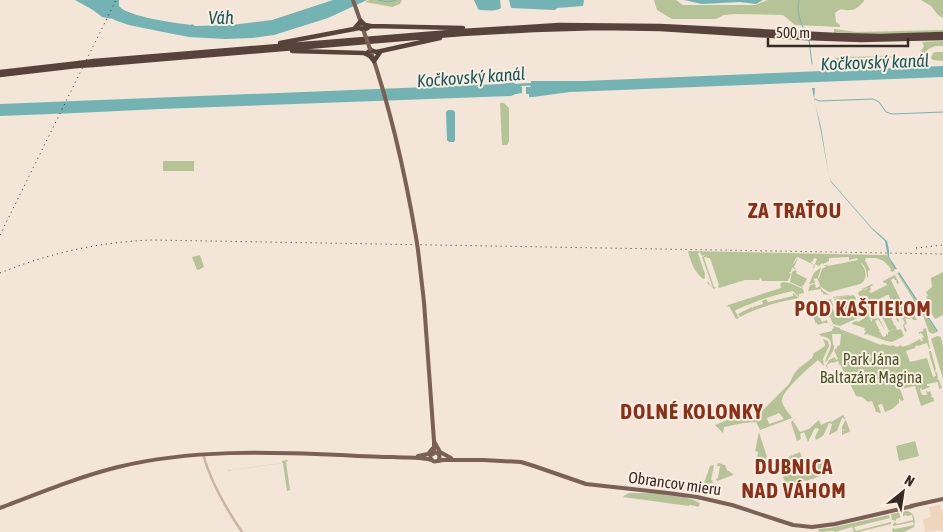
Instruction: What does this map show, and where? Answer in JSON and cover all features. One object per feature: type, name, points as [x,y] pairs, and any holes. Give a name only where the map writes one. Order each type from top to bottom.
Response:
[{"type":"highway","points":[[354,29],[361,20],[365,25],[371,26],[484,29]]},
{"type":"highway","points":[[0,73],[258,48],[484,29],[566,25],[695,27],[862,40],[943,36]]},
{"type":"highway","points":[[258,48],[354,29],[364,31],[371,26]]},
{"type":"highway","points":[[94,63],[534,30],[625,28],[807,36]]},
{"type":"highway","points":[[364,53],[370,49],[376,52],[462,34]]},
{"type":"highway","points":[[283,49],[292,51],[364,53],[374,61],[380,51]]},
{"type":"main road","points":[[353,0],[377,69],[390,114],[416,237],[425,311],[434,441],[432,460]]},
{"type":"main road","points":[[434,441],[440,459],[438,461]]},
{"type":"main road","points":[[408,458],[428,454],[432,449],[434,441]]},
{"type":"main road","points":[[434,441],[442,454],[453,460]]},
{"type":"main road","points":[[0,508],[107,470],[152,460],[203,454],[264,453],[419,458],[435,453],[443,458],[453,460]]},
{"type":"main road","points":[[419,458],[435,462],[453,460]]},
{"type":"main road","name":"Obrancov mieru","points":[[453,460],[514,461],[584,483],[668,492],[701,498],[732,505],[800,526],[829,526],[943,499]]},
{"type":"street","points":[[203,454],[208,469],[230,513],[242,532]]},
{"type":"green space","points":[[369,0],[402,0],[400,4],[392,7],[365,2]]},
{"type":"green space","points":[[654,0],[676,0],[683,5],[755,5],[768,0],[864,1],[854,9],[841,9],[835,13],[836,22],[840,27],[795,25],[783,15],[734,14],[724,15],[716,19],[672,19],[657,10]]},
{"type":"green space","points":[[921,0],[943,0],[943,18],[931,6]]},
{"type":"green space","points":[[834,29],[857,32],[943,30],[943,32],[891,34],[834,33]]},
{"type":"green space","points":[[943,41],[943,46],[931,48],[925,53],[926,56],[923,60],[920,60],[924,46],[922,42]]},
{"type":"green space","points":[[943,52],[943,61],[931,58],[933,53]]},
{"type":"green space","points":[[897,56],[897,58],[891,60],[822,62],[843,57]]},
{"type":"green space","points":[[500,103],[504,103],[509,108],[509,141],[507,145],[502,145]]},
{"type":"green space","points":[[163,161],[194,161],[194,171],[163,171]]},
{"type":"green space","points":[[688,251],[887,255],[895,269],[893,272],[890,271],[891,269],[888,265],[880,259],[866,258],[865,260],[870,270],[868,271],[868,278],[865,268],[860,262],[865,272],[863,282],[830,292],[820,286],[829,295],[823,294],[821,289],[808,291],[810,285],[815,284],[816,288],[820,285],[817,278],[814,279],[815,283],[809,284],[814,273],[821,268],[819,278],[822,269],[827,266],[823,266],[858,260],[857,258],[849,260],[849,257],[829,258],[829,261],[819,266],[815,264],[817,259],[814,258],[810,262],[815,265],[813,268],[814,265],[798,257],[792,266],[798,258],[794,267],[796,269],[792,267],[791,272],[789,272],[791,274],[788,281],[762,281],[761,278],[759,280],[745,280],[719,288],[710,258],[705,257],[714,287],[716,287],[714,289],[707,283],[708,281],[713,288],[702,257],[707,254],[702,256],[700,252],[698,253],[705,274],[703,279],[693,266]]},
{"type":"green space","points":[[200,255],[204,267],[197,270],[192,257]]},
{"type":"green space","points":[[797,271],[796,273],[807,279],[803,286],[801,285],[803,288],[790,282],[792,272]]},
{"type":"green space","points":[[943,272],[943,315],[935,319],[926,305],[929,302],[926,292],[932,287],[931,278]]},
{"type":"green space","points":[[897,273],[937,332],[933,334],[929,332],[923,315]]},
{"type":"green space","points":[[895,275],[899,283],[897,284],[897,280],[894,278],[891,280],[907,313],[911,312],[911,309],[917,320],[905,318],[907,324],[904,325],[907,331],[905,332],[903,325],[905,323],[898,310],[894,312],[900,321],[898,322],[893,312],[889,314],[893,325],[895,325],[897,330],[901,329],[904,336],[892,342],[864,334],[865,328],[852,324],[865,318],[861,310],[856,313],[859,317],[862,316],[840,326],[833,324],[830,317],[824,315],[820,318],[822,322],[827,320],[828,323],[818,325],[816,322],[816,324],[808,302],[831,299],[834,313],[839,306],[840,308],[845,306],[842,301],[836,307],[834,299],[848,296],[833,297],[854,295],[856,299],[854,301],[856,301],[851,304],[852,307],[869,299],[867,296],[862,299],[861,297],[865,296],[860,297],[858,293],[860,291],[856,292],[867,289],[862,290],[872,284],[869,291],[871,293],[887,285],[883,281]],"holes":[[[889,295],[890,299],[884,304],[887,312],[890,313],[881,317],[889,331],[896,328],[888,332],[888,335],[886,333],[886,336],[883,337],[878,332],[880,331],[875,321],[878,319],[886,332],[879,318],[872,319],[872,322],[870,319],[877,316],[874,309],[872,310],[870,306],[867,306]]]},
{"type":"green space","points":[[783,282],[803,289],[804,293],[799,294],[799,297],[793,291],[757,301],[736,310],[739,318],[736,319],[729,306],[727,307],[728,305],[781,288],[780,284]]},
{"type":"green space","points":[[793,293],[799,298],[769,305],[740,317],[738,314],[763,304],[762,301],[766,299],[768,302],[793,296]]},
{"type":"green space","name":"Park Jána Baltazára Magina","points":[[830,325],[881,345],[897,347],[909,345],[920,339],[923,341],[922,338],[924,337],[919,332],[926,328],[930,349],[927,343],[916,345],[915,348],[906,351],[910,362],[927,358],[933,377],[936,376],[930,357],[929,351],[931,351],[937,379],[942,388],[939,389],[938,382],[927,384],[930,387],[920,389],[922,395],[927,395],[926,390],[930,391],[932,396],[930,397],[933,397],[934,401],[921,406],[915,386],[900,389],[904,400],[901,401],[899,399],[899,403],[892,409],[885,412],[882,404],[878,405],[881,413],[876,412],[872,401],[868,402],[862,397],[856,396],[844,371],[838,372],[843,370],[840,364],[838,365],[838,361],[827,365],[828,369],[826,366],[829,360],[835,357],[836,360],[838,359],[834,350],[840,345],[841,334],[832,334],[834,349],[825,362],[831,343],[830,340],[819,334],[832,331],[834,328]]},
{"type":"green space","points":[[937,336],[941,337],[943,347],[943,379],[931,339]]},
{"type":"green space","points":[[823,339],[828,341],[829,346],[823,359],[824,366],[818,360],[797,379],[783,397],[782,401],[785,408],[792,418],[760,430],[756,422],[724,427],[723,433],[715,425],[735,417],[751,417],[764,409],[789,384],[799,368],[825,344]],"holes":[[[779,413],[784,419],[769,424],[767,418]]]},
{"type":"green space","points":[[843,415],[845,419],[842,418],[837,431],[829,435],[832,424],[829,423],[823,436],[816,440],[815,437],[819,429],[815,428],[808,442],[804,432],[800,434],[801,439],[797,441],[791,422],[798,417],[793,421],[800,432],[809,429],[819,420],[821,425]]},
{"type":"green space","points":[[846,420],[850,431],[842,435],[842,431],[847,429],[842,430]]},
{"type":"green space","points":[[759,432],[767,461],[756,465],[758,452],[755,451]]},
{"type":"green space","points":[[915,441],[919,456],[899,461],[896,446]]},
{"type":"green space","points":[[800,452],[805,467],[825,460],[826,474],[793,484],[788,488],[783,477],[793,473],[788,457]]},
{"type":"green space","points":[[287,460],[290,490],[287,491],[283,463],[224,471],[282,463],[282,461]]},
{"type":"green space","points":[[718,463],[725,465],[727,470],[733,475],[717,481],[720,466],[717,466]]},
{"type":"green space","points":[[714,465],[711,480],[715,482],[705,485],[710,466]]},
{"type":"green space","points":[[629,493],[674,495],[700,503],[697,507],[623,497]]},
{"type":"green space","points":[[909,511],[914,516],[915,522],[914,527],[904,532],[893,532],[893,528],[914,525],[913,522],[893,526],[895,522],[897,524],[913,520],[912,515],[906,515],[896,519],[896,521],[892,520],[891,514]]},
{"type":"green space","points":[[889,515],[890,518],[854,527],[856,531],[891,522],[891,524],[858,532],[851,532],[854,531],[852,527],[835,532],[819,532],[818,529],[830,528]]},
{"type":"shaded area","points":[[940,505],[943,514],[943,532],[940,530],[925,532],[923,519],[931,517],[929,507]]},
{"type":"water","points":[[75,0],[119,0],[119,6],[132,13],[195,26],[231,25],[272,20],[333,0],[367,0],[328,18],[274,35],[225,39],[189,37],[129,25],[102,17]]},
{"type":"water","points":[[474,0],[500,0],[501,8],[480,10]]},
{"type":"water","points":[[509,0],[584,0],[583,6],[557,8],[555,10],[511,8]]},
{"type":"water","points":[[684,0],[763,0],[756,4],[740,2],[702,4]]},
{"type":"water","name":"Kočkovský kanál","points":[[943,66],[943,77],[570,92],[533,97],[529,97],[529,94],[526,94],[526,87],[531,87],[529,83],[531,81],[584,81]]},
{"type":"water","points":[[512,82],[520,84],[522,93],[511,96],[0,116],[0,104],[502,84]]},
{"type":"water","points":[[815,105],[821,127],[829,176],[820,127]]},
{"type":"water","points":[[448,110],[455,112],[454,142],[447,140],[446,112]]},
{"type":"water","points":[[829,176],[831,181],[872,228],[887,241],[889,257],[897,269],[895,269],[888,257],[885,241],[872,229],[831,182]]},
{"type":"water","points":[[898,273],[938,331],[937,332]]},
{"type":"waterway","points":[[378,0],[388,2],[396,0]]},
{"type":"waterway","points":[[799,0],[799,16],[805,32]]},
{"type":"waterway","points":[[809,40],[812,64]]},
{"type":"waterway","name":"Kočkovský kanál","points":[[518,85],[533,84]]},
{"type":"waterway","points":[[815,99],[819,101],[873,99],[879,102],[886,112],[892,114],[943,112]]},
{"type":"railway","points":[[0,235],[116,0]]},
{"type":"railway","points":[[0,273],[56,254],[113,243],[152,240],[943,254]]},
{"type":"railway","points":[[916,248],[943,245]]},
{"type":"district","name":"ZA TRAŤOU","points":[[795,210]]},
{"type":"district","name":"POD KAŠTIEĽOM","points":[[863,308]]},
{"type":"district","name":"DOLNÉ KOLONKY","points":[[692,411]]},
{"type":"district","name":"DUBNICA NAD VÁHOM","points":[[794,478]]},
{"type":"water label","name":"Váh","points":[[221,17]]}]
